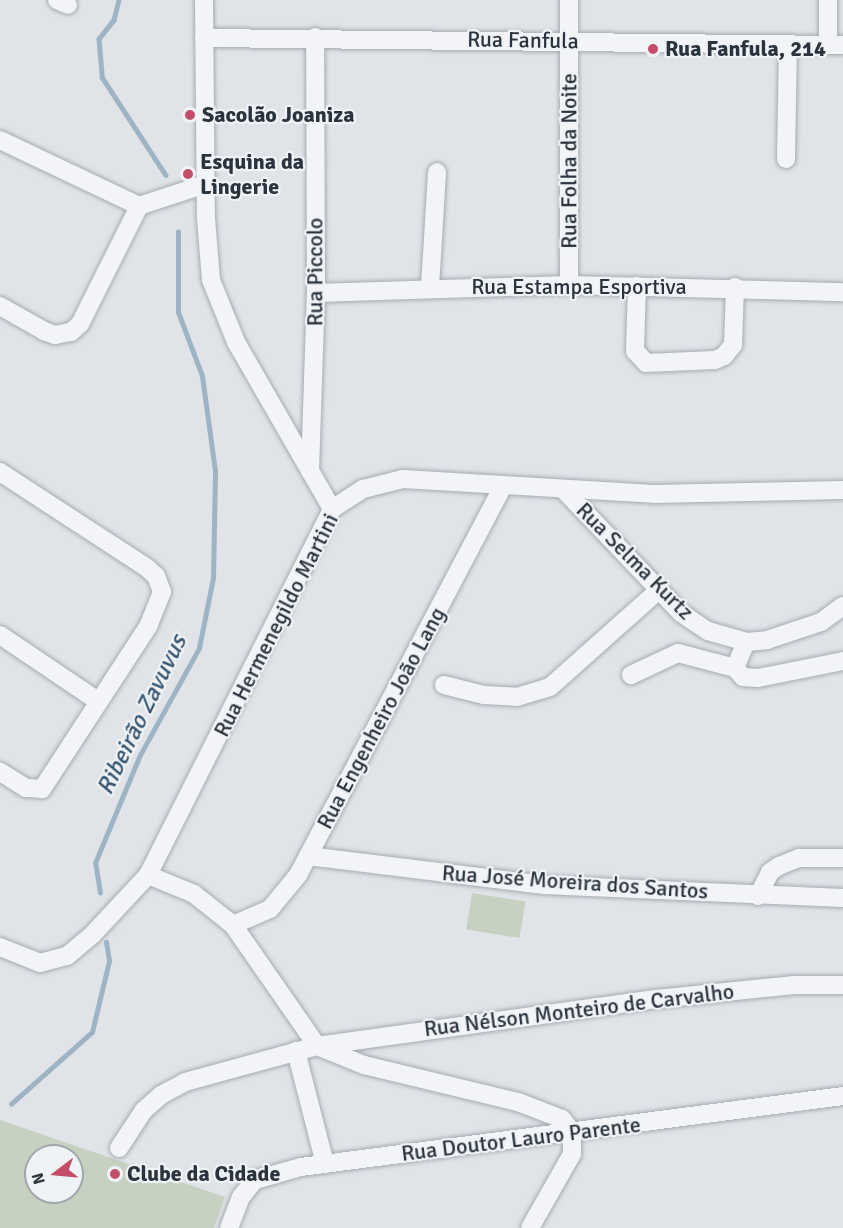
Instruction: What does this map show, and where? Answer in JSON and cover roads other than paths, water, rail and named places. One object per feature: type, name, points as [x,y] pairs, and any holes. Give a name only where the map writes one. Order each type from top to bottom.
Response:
[{"type":"street","points":[[204,0],[208,267],[214,290],[236,342],[332,509]]},
{"type":"street","name":"Rua Folha da Noite","points":[[569,0],[569,285]]},
{"type":"street","points":[[828,0],[835,45]]},
{"type":"street","name":"Rua Fanfula","points":[[204,38],[315,37],[835,45]]},
{"type":"street","name":"Rua Piccolo","points":[[310,471],[316,293],[315,37]]},
{"type":"street","points":[[786,159],[788,44]]},
{"type":"street","points":[[0,140],[139,206],[206,184]]},
{"type":"street","points":[[430,287],[437,172]]},
{"type":"street","points":[[0,306],[44,331],[64,335],[80,324],[139,206]]},
{"type":"street","name":"Rua Estampa Esportiva","points":[[316,293],[430,287],[569,285],[843,292]]},
{"type":"street","points":[[637,286],[634,351],[646,363],[715,360],[724,356],[733,345],[735,288]]},
{"type":"street","points":[[0,472],[103,537],[147,568],[161,585],[157,610],[42,789],[26,788],[0,772]]},
{"type":"street","name":"Rua Hermenegildo Martini","points":[[0,947],[40,963],[68,956],[93,934],[148,875],[332,509],[363,489],[403,479],[654,495],[843,490]]},
{"type":"street","name":"Rua Engenheiro João Lang","points":[[233,925],[270,909],[284,896],[308,856],[503,486]]},
{"type":"street","name":"Rua Selma Kurtz","points":[[563,489],[681,613],[708,631],[747,642],[798,632],[843,606]]},
{"type":"street","points":[[444,685],[484,695],[517,696],[550,687],[659,590]]},
{"type":"street","points":[[0,635],[98,701]]},
{"type":"street","points":[[735,668],[747,642]]},
{"type":"street","points":[[631,675],[678,653],[735,668],[743,677],[758,678],[843,661]]},
{"type":"street","name":"Rua José Moreira dos Santos","points":[[308,856],[499,881],[758,896],[843,898]]},
{"type":"street","points":[[758,896],[770,872],[779,866],[799,858],[843,858]]},
{"type":"street","points":[[148,875],[194,894],[233,925],[317,1046],[364,1065],[552,1113],[572,1132],[567,1165],[530,1228]]},
{"type":"street","name":"Rua Nélson Monteiro de Carvalho","points":[[119,1148],[144,1110],[161,1095],[185,1082],[317,1046],[656,999],[794,985],[843,985]]},
{"type":"street","points":[[296,1051],[325,1164]]},
{"type":"street","name":"Rua Doutor Lauro Parente","points":[[229,1228],[241,1197],[255,1180],[325,1164],[843,1096]]},
{"type":"waterway","name":"Ribeirão Zavuvus","points":[[119,0],[114,20],[99,39],[102,77],[166,175]]},
{"type":"waterway","name":"Ribeirão Zavuvus","points":[[100,893],[95,863],[140,755],[199,648],[213,578],[215,471],[202,376],[178,312],[178,232]]},
{"type":"waterway","name":"Ribeirão Zavuvus","points":[[11,1104],[92,1032],[109,961],[106,942]]},
{"type":"place","name":"Rua Fanfula, 214","points":[[653,49]]},
{"type":"place","name":"Sacolão Joaniza","points":[[190,115]]},
{"type":"place","name":"Esquina da Lingerie","points":[[188,174]]},
{"type":"place","name":"Clube da Cidade","points":[[115,1174]]}]
